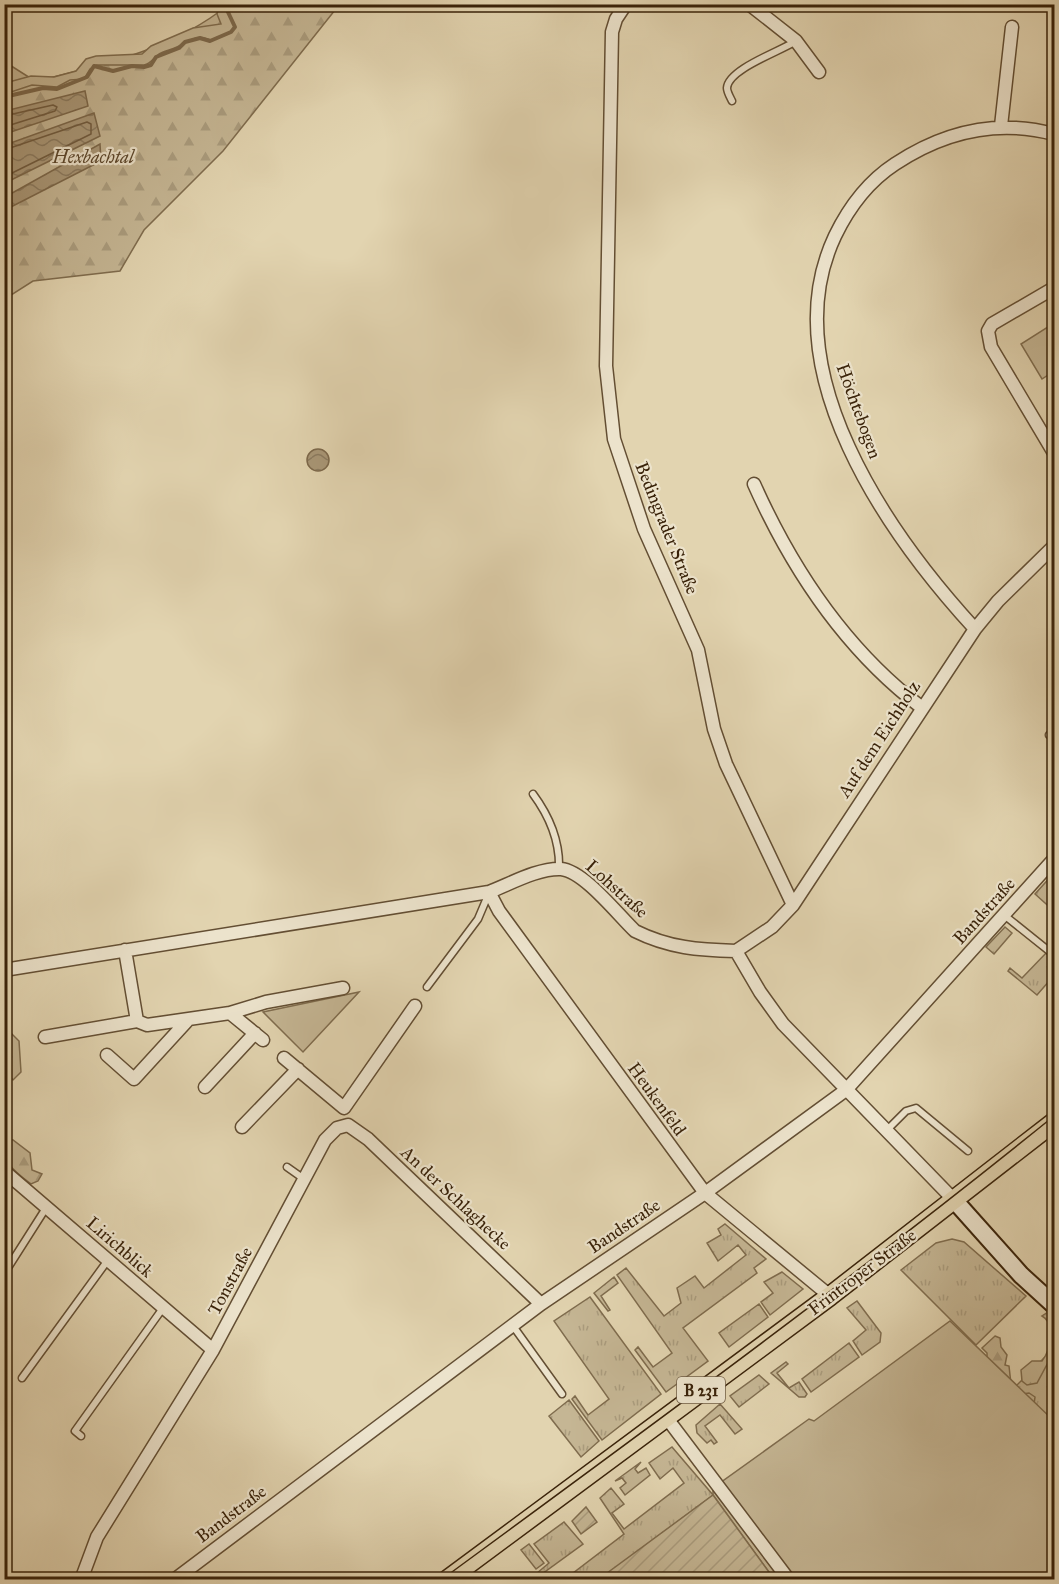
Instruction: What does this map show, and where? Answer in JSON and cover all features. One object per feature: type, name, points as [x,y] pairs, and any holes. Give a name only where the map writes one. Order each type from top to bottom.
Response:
[{"type":"main road","name":"Frintroper Straße","points":[[447,1580],[830,1296],[950,1196],[1054,1122]]},
{"type":"main road","points":[[950,1196],[1021,1275],[1054,1305]]},
{"type":"street","name":"Bedingrader Straße","points":[[626,4],[616,19],[612,32],[606,366],[614,439],[644,529],[698,650],[714,729],[726,764],[793,905]]},
{"type":"street","points":[[749,4],[766,9],[796,41],[819,72]]},
{"type":"street","points":[[1001,126],[1012,27]]},
{"type":"street","name":"Höchtebogen","points":[[975,628],[923,569],[883,511],[867,482],[826,384],[818,339],[817,314],[823,272],[834,238],[853,204],[883,172],[917,150],[946,137],[1001,126],[1054,134]]},
{"type":"street","points":[[1054,288],[1029,305],[1001,318],[992,324],[988,331],[991,347],[1054,453]]},
{"type":"street","points":[[754,484],[782,542],[818,599],[881,670],[921,707]]},
{"type":"street","name":"Auf dem Eichholz","points":[[736,951],[772,927],[793,905],[975,628],[998,601],[1054,546]]},
{"type":"street","name":"Bandstraße","points":[[174,1580],[513,1325],[705,1193],[846,1090],[1054,859]]},
{"type":"street","name":"Lohstraße","points":[[4,970],[489,892],[530,876],[559,869],[580,876],[635,931],[646,937],[684,949],[736,951]]},
{"type":"street","name":"Heukenfeld","points":[[489,892],[499,911],[705,1193],[830,1296]]},
{"type":"street","points":[[125,950],[137,1021]]},
{"type":"street","points":[[736,951],[760,992],[783,1024],[846,1090],[888,1129],[950,1196]]},
{"type":"street","points":[[45,1037],[137,1021],[147,1025],[231,1013],[266,1002],[343,988]]},
{"type":"street","points":[[284,1058],[344,1108],[415,1006]]},
{"type":"street","points":[[205,1088],[259,1036],[231,1013]]},
{"type":"street","points":[[107,1056],[134,1079],[188,1020]]},
{"type":"street","points":[[242,1127],[298,1069]]},
{"type":"street","name":"Tonstraße","points":[[81,1580],[97,1537],[213,1350],[325,1140],[343,1125]]},
{"type":"street","name":"An der Schlaghecke","points":[[343,1125],[354,1128],[368,1139],[542,1304]]},
{"type":"street","name":"Lirichblick","points":[[4,1171],[213,1350]]},
{"type":"street","points":[[666,1417],[789,1580]]},
{"type":"lane","points":[[732,101],[727,89],[728,84],[741,70],[796,41]]},
{"type":"lane","points":[[533,794],[547,813],[560,852],[559,869]]},
{"type":"lane","points":[[427,987],[478,919],[489,892]]},
{"type":"lane","points":[[1004,915],[1054,954]]},
{"type":"lane","points":[[343,1125],[344,1108]]},
{"type":"lane","points":[[888,1129],[906,1111],[916,1108],[968,1151]]},
{"type":"lane","points":[[287,1167],[305,1179]]},
{"type":"lane","points":[[4,1274],[47,1208]]},
{"type":"lane","points":[[22,1378],[108,1260]]},
{"type":"lane","points":[[81,1436],[75,1431],[164,1308]]},
{"type":"lane","points":[[513,1325],[562,1394]]},
{"type":"green space","points":[[219,5],[229,5],[227,10],[235,27],[231,32],[211,40],[193,39],[159,54],[144,65],[96,65],[90,69],[84,79],[70,80],[57,87],[32,85],[5,94],[5,83],[31,76],[54,77],[76,71],[86,59],[96,56],[142,54],[151,46],[193,28],[221,24],[217,14]]},
{"type":"green space","name":"Hexbachtal","points":[[228,5],[339,5],[223,151],[144,230],[120,271],[33,281],[5,299],[5,89],[122,59],[150,49],[177,37]]},
{"type":"green space","points":[[5,62],[35,81],[5,89]]},
{"type":"green space","points":[[1054,323],[1054,371],[1042,379],[1021,344]]},
{"type":"green space","points":[[1054,873],[1054,911],[1035,894]]},
{"type":"green space","points":[[1005,927],[1012,933],[994,954],[986,947]]},
{"type":"green space","points":[[1047,952],[1054,959],[1054,983],[1050,980],[1037,995],[1008,971],[1010,968],[1022,978]]},
{"type":"green space","points":[[359,992],[303,1052],[263,1012]]},
{"type":"green space","points":[[5,1027],[19,1041],[21,1072],[13,1080],[5,1071]]},
{"type":"green space","points":[[5,1138],[13,1140],[30,1153],[32,1170],[42,1174],[38,1181],[31,1184],[10,1165],[6,1154]]},
{"type":"green space","points":[[725,1224],[766,1259],[754,1268],[757,1273],[683,1328],[708,1361],[666,1392],[635,1350],[638,1347],[653,1367],[672,1353],[617,1275],[626,1268],[664,1316],[681,1303],[677,1288],[695,1276],[704,1288],[746,1255],[738,1245],[718,1261],[707,1243],[721,1235],[718,1229]]},
{"type":"green space","points":[[952,1239],[964,1242],[1026,1296],[976,1345],[901,1270],[936,1243]]},
{"type":"green space","points":[[782,1272],[803,1289],[770,1315],[761,1302],[773,1293],[764,1282]]},
{"type":"green space","points":[[614,1277],[618,1283],[601,1296],[610,1310],[608,1311],[594,1293]]},
{"type":"green space","points":[[590,1297],[661,1394],[602,1440],[572,1399],[575,1396],[588,1415],[609,1399],[554,1321]]},
{"type":"green space","points":[[857,1301],[881,1333],[880,1342],[862,1355],[853,1341],[866,1330],[847,1308]]},
{"type":"green space","points":[[759,1304],[768,1317],[729,1347],[719,1333]]},
{"type":"green space","points":[[1048,1312],[1054,1326],[1054,1358],[1050,1359],[1037,1383],[1027,1385],[1022,1381],[1021,1370],[1032,1361],[1042,1361],[1051,1338],[1047,1320],[1042,1316]]},
{"type":"green space","points":[[950,1321],[1054,1421],[1054,1579],[774,1579],[713,1495],[713,1488],[809,1419],[814,1421]]},
{"type":"green space","points":[[995,1336],[1000,1338],[1001,1347],[1007,1355],[1005,1365],[1009,1366],[1011,1384],[1022,1394],[1029,1393],[1035,1397],[1034,1404],[1027,1410],[1031,1414],[1027,1427],[1014,1432],[1009,1426],[1012,1414],[998,1401],[998,1389],[987,1370],[987,1353],[982,1348]]},
{"type":"green space","points":[[849,1343],[859,1357],[811,1392],[802,1379]]},
{"type":"green space","points":[[1054,1348],[1054,1426],[1013,1389]]},
{"type":"green space","points":[[786,1362],[788,1364],[777,1373],[789,1388],[799,1382],[807,1394],[805,1397],[799,1397],[771,1373]]},
{"type":"green space","points":[[759,1375],[769,1384],[739,1407],[730,1396]]},
{"type":"green space","points":[[569,1400],[599,1441],[581,1457],[549,1416]]},
{"type":"green space","points":[[720,1404],[742,1429],[735,1434],[720,1415],[705,1426],[717,1442],[714,1444],[711,1440],[707,1443],[697,1433],[696,1425]]},
{"type":"green space","points":[[672,1447],[713,1495],[601,1579],[564,1580],[624,1534],[600,1498],[611,1488],[624,1504],[612,1513],[624,1529],[684,1483],[673,1468],[660,1479],[649,1463]]},
{"type":"green space","points":[[641,1462],[635,1469],[638,1473],[646,1468],[650,1475],[625,1495],[620,1488],[626,1483],[622,1478],[615,1481]]},
{"type":"green space","points":[[713,1495],[774,1579],[599,1579]]},
{"type":"green space","points":[[586,1507],[597,1522],[581,1534],[572,1521]]},
{"type":"green space","points":[[564,1522],[583,1544],[535,1579],[530,1579],[549,1563],[534,1544]]},
{"type":"green space","points":[[529,1544],[544,1563],[536,1569],[521,1550]]},
{"type":"water","points":[[85,91],[88,106],[5,134],[5,111]]},
{"type":"water","points":[[94,113],[100,136],[5,183],[5,145]]},
{"type":"water","points":[[100,144],[101,161],[5,210],[5,197]]},
{"type":"water","points":[[318,449],[326,452],[329,460],[326,468],[318,471],[310,468],[307,460],[310,452]]},
{"type":"waterway","points":[[4,97],[43,88],[57,89],[87,77],[94,66],[113,71],[132,66],[144,67],[151,65],[156,57],[179,48],[185,42],[200,38],[210,41],[231,32],[235,27],[227,10],[230,4]]},
{"type":"tram line","points":[[441,1580],[827,1293],[1054,1116]]}]
